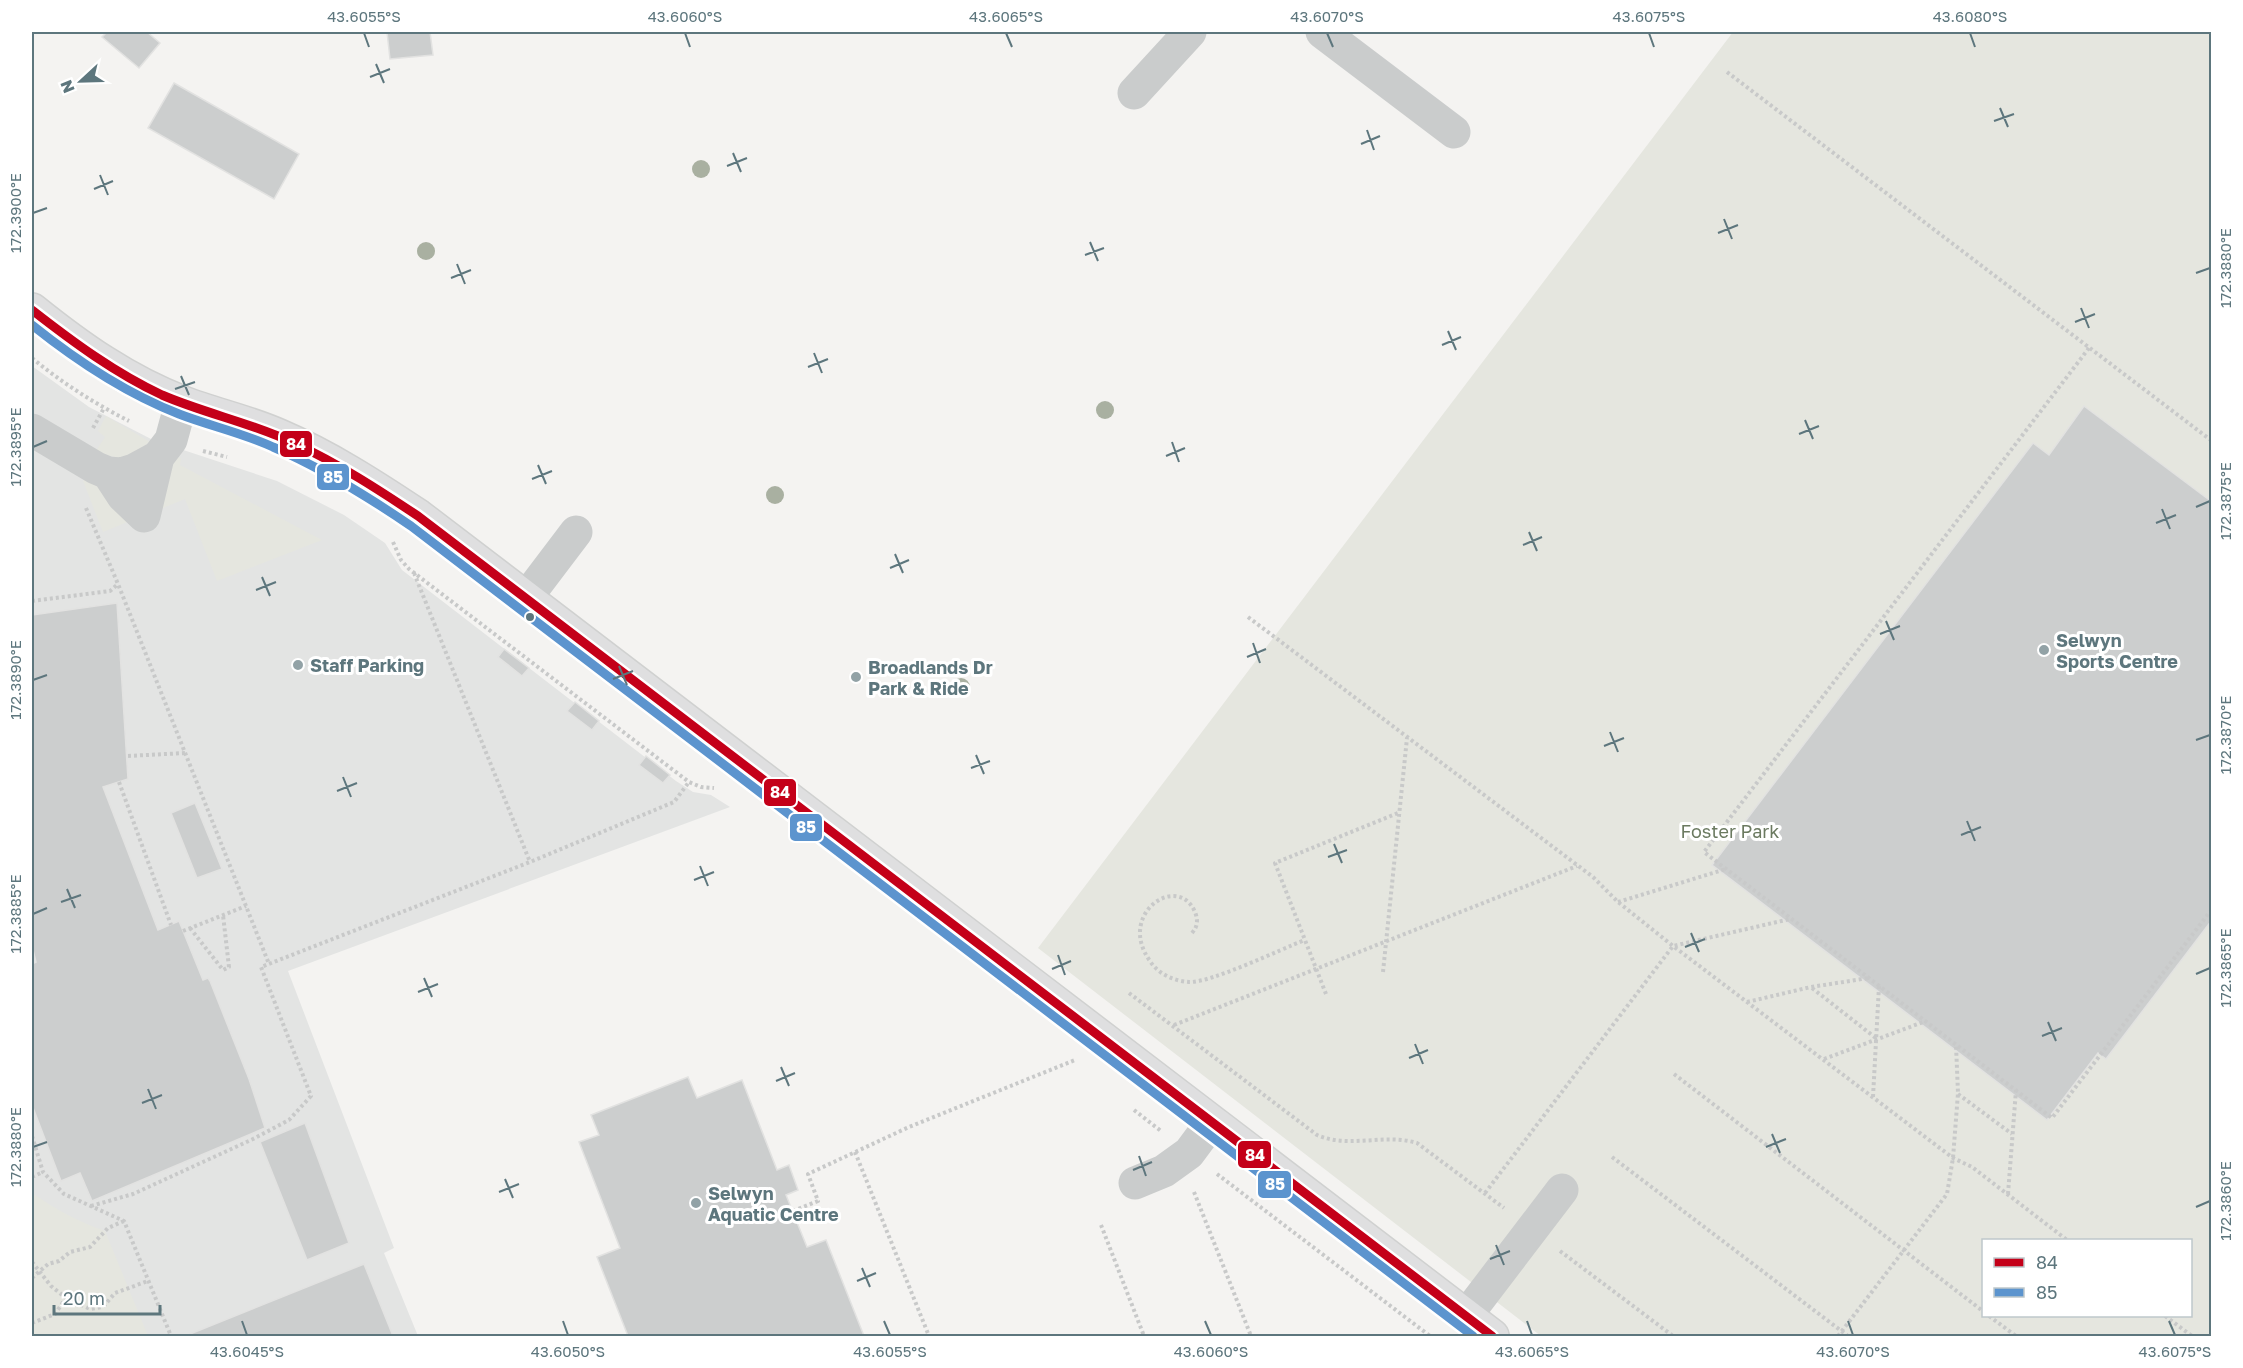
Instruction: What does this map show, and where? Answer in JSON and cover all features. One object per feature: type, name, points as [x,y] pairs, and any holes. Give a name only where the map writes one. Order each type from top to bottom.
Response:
[{"type":"main road","points":[[32,310],[104,363],[131,379],[182,403],[276,434],[362,478],[418,516],[1492,1336]]},
{"type":"street","points":[[1134,93],[1190,32]]},
{"type":"street","points":[[1322,32],[1454,132]]},
{"type":"street","points":[[108,473],[123,496],[144,516],[182,403]]},
{"type":"street","points":[[32,430],[75,457],[108,473],[121,474],[134,470],[165,448]]},
{"type":"street","points":[[526,598],[576,532]]},
{"type":"street","points":[[1135,1183],[1164,1171],[1189,1153],[1212,1122]]},
{"type":"street","points":[[1466,1316],[1562,1190]]},
{"type":"path","points":[[1727,72],[2211,441]]},
{"type":"path","points":[[2089,348],[1704,852],[2052,1118],[2211,909]]},
{"type":"path","points":[[32,358],[53,375],[165,448],[229,458]]},
{"type":"path","points":[[82,499],[269,964]]},
{"type":"path","points":[[389,538],[401,560],[414,572],[689,782],[697,786],[720,790]]},
{"type":"path","points":[[414,572],[530,862]]},
{"type":"path","points":[[32,601],[110,591],[118,584]]},
{"type":"path","points":[[1248,617],[1593,877],[1618,902],[1673,946],[1953,1158],[1972,1167],[2066,1239]]},
{"type":"path","points":[[1383,972],[1407,738]]},
{"type":"path","points":[[128,756],[185,753]]},
{"type":"path","points":[[119,782],[171,925]]},
{"type":"path","points":[[92,1206],[133,1194],[205,1159],[253,1139],[289,1120],[311,1096],[261,968],[530,862],[674,802],[689,782]]},
{"type":"path","points":[[1326,994],[1275,863],[1398,813]]},
{"type":"path","points":[[1173,1025],[1577,866]]},
{"type":"path","points":[[1618,902],[1726,869]]},
{"type":"path","points":[[1192,933],[1196,928],[1197,920],[1191,905],[1177,897],[1167,897],[1152,904],[1147,910],[1139,929],[1139,938],[1152,964],[1169,977],[1190,982],[1210,977],[1305,940]]},
{"type":"path","points":[[183,931],[246,906]]},
{"type":"path","points":[[190,928],[223,970],[229,967],[223,915]]},
{"type":"path","points":[[1485,1193],[1673,946],[1790,919]]},
{"type":"path","points":[[1747,1002],[1811,987],[1870,978]]},
{"type":"path","points":[[1873,1098],[1879,986]]},
{"type":"path","points":[[1811,987],[1877,1040]]},
{"type":"path","points":[[1129,993],[1317,1135],[1341,1142],[1404,1139],[1418,1143],[1673,1336]]},
{"type":"path","points":[[1824,1060],[1926,1021]]},
{"type":"path","points":[[1838,1336],[1947,1194],[1953,1158],[1958,1093],[1956,1044]]},
{"type":"path","points":[[1063,1056],[1073,1063]]},
{"type":"path","points":[[793,1211],[818,1201],[808,1174],[909,1127],[1073,1063],[1077,1057]]},
{"type":"path","points":[[1674,1074],[1982,1311]]},
{"type":"path","points":[[2008,1195],[2016,1090]]},
{"type":"path","points":[[1958,1093],[2012,1135]]},
{"type":"path","points":[[1126,1104],[1430,1336]]},
{"type":"path","points":[[32,1136],[43,1172],[64,1194],[124,1221],[171,1336]]},
{"type":"path","points":[[855,1152],[929,1336]]},
{"type":"path","points":[[1612,1157],[1848,1336]]},
{"type":"path","points":[[32,1177],[43,1172]]},
{"type":"path","points":[[1196,1186],[1194,1192],[1251,1336]]},
{"type":"path","points":[[32,1278],[48,1264],[59,1261],[70,1252],[90,1247],[108,1228],[124,1221]]},
{"type":"path","points":[[1101,1225],[1144,1336]]},
{"type":"path","points":[[32,1262],[51,1286],[66,1298],[83,1307],[97,1309],[103,1307],[115,1293],[148,1281]]},
{"type":"path","points":[[32,1323],[55,1314],[66,1298]]},
{"type":"path","points":[[1990,1317],[2016,1336]]},
{"type":"path","points":[[2166,1317],[2193,1336]]},
{"type":"shaded area","points":[[32,366],[89,407],[153,440],[277,481],[344,515],[385,543],[402,570],[676,781],[693,792],[711,795],[730,807],[288,971],[394,1248],[384,1253],[418,1336],[32,1336]]},
{"type":"green space","name":"Foster Park","points":[[1733,32],[2211,32],[2211,1336],[1541,1336],[1038,948]]},
{"type":"green space","points":[[106,416],[150,442],[123,459],[95,452],[105,437],[98,431]]},
{"type":"green space","points":[[175,456],[181,458],[180,465],[322,540],[217,581],[185,499],[158,510]]},
{"type":"green space","points":[[86,479],[117,500],[130,521],[103,532],[83,481]]},
{"type":"green space","points":[[32,1193],[67,1215],[105,1231],[148,1336],[32,1336]]},
{"type":"building","points":[[107,32],[147,32],[160,43],[139,68],[102,37]]},
{"type":"building","points":[[387,32],[430,32],[433,55],[390,59]]},
{"type":"building","points":[[174,83],[299,154],[274,199],[148,128]]},
{"type":"building","name":"Selwyn Sports Centre","points":[[2084,406],[2212,502],[2212,920],[2106,1059],[2098,1053],[2047,1120],[1712,865],[2033,443],[2049,455]]},
{"type":"building","points":[[117,603],[128,779],[103,787],[158,930],[179,921],[203,980],[208,978],[210,981],[249,1079],[265,1128],[92,1201],[80,1173],[61,1181],[32,1105],[32,964],[36,962],[32,946],[32,615]]},
{"type":"building","points":[[504,649],[529,668],[522,676],[498,657]]},
{"type":"building","points":[[575,702],[599,721],[592,730],[567,711]]},
{"type":"building","points":[[646,756],[670,775],[663,783],[639,765]]},
{"type":"building","points":[[195,803],[222,869],[197,878],[171,813]]},
{"type":"building","name":"Selwyn Aquatic Centre","points":[[688,1077],[697,1098],[742,1080],[777,1170],[789,1165],[798,1190],[786,1195],[807,1247],[826,1240],[864,1336],[628,1336],[597,1257],[620,1248],[579,1142],[599,1135],[591,1115]]},
{"type":"building","points":[[305,1123],[349,1243],[307,1260],[260,1142]]},
{"type":"building","points":[[364,1264],[393,1336],[191,1336],[190,1334]]},
{"type":"transit line","name":"84","points":[[32,310],[63,334],[128,377],[179,402],[263,430],[296,444],[374,487],[418,516],[1492,1336]]},
{"type":"transit line","name":"85","points":[[32,325],[66,351],[121,386],[159,406],[262,442],[291,455],[344,483],[411,526],[1473,1336]]},
{"type":"place","name":"Selwyn Sports Centre","points":[[2044,650]]},
{"type":"place","name":"Staff Parking","points":[[298,665]]},
{"type":"place","name":"Broadlands Dr Park & Ride","points":[[856,677]]},
{"type":"place","name":"Selwyn Aquatic Centre","points":[[696,1203]]}]
